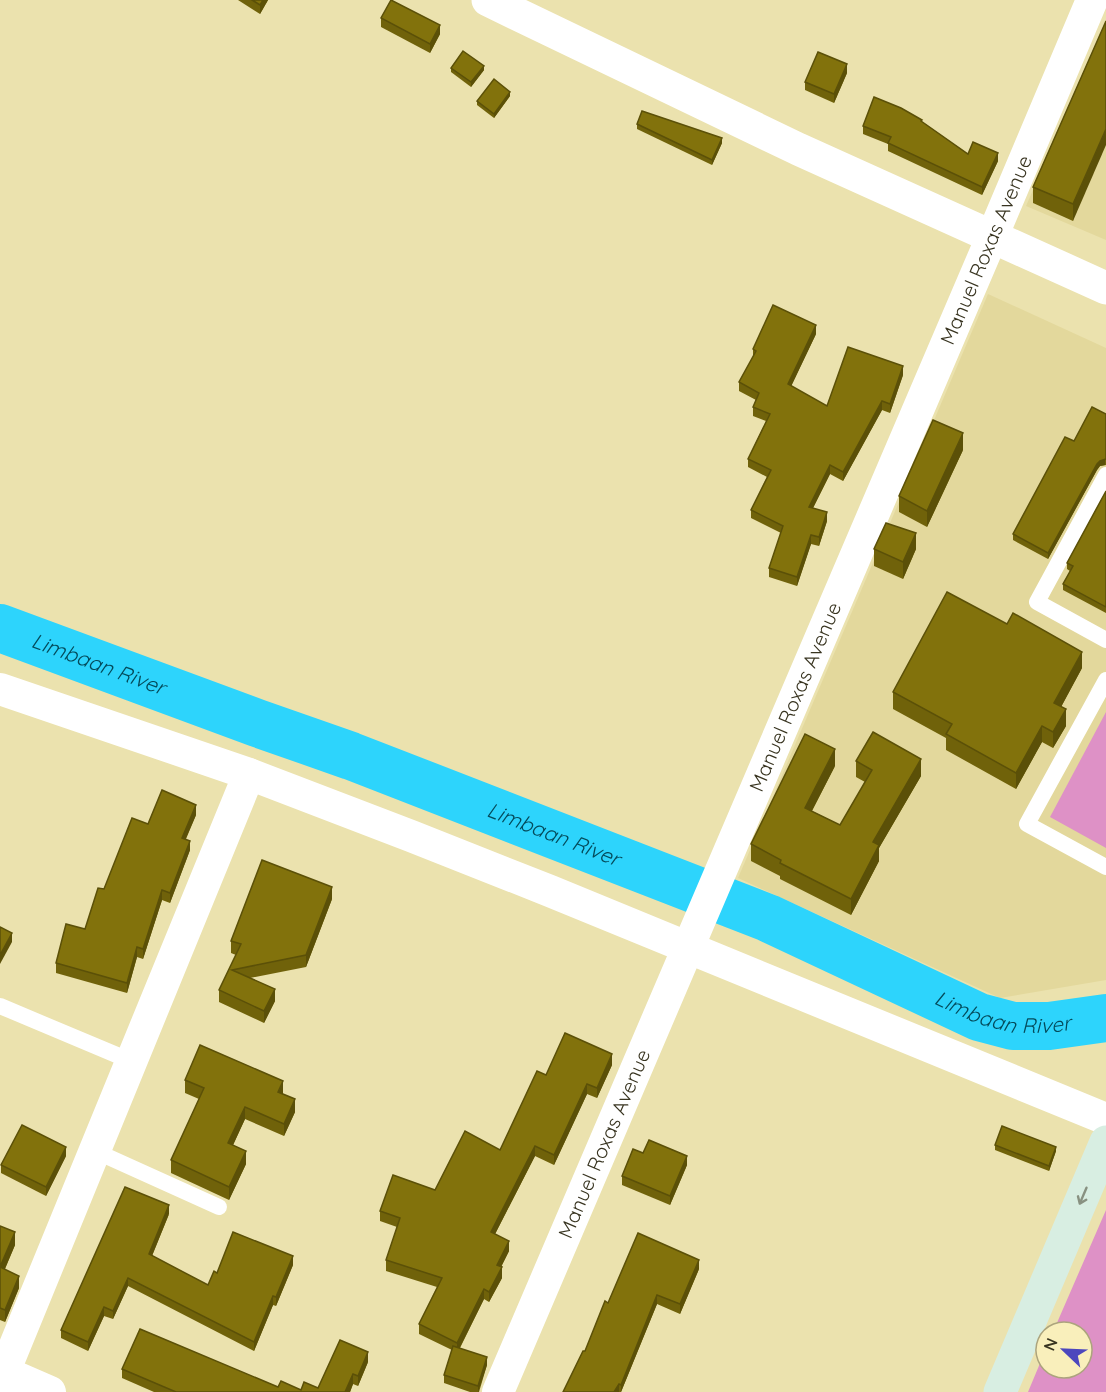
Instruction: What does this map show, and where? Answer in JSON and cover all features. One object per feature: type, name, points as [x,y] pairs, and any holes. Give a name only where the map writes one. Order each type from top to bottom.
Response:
[{"type":"main road","points":[[1000,1392],[1106,1142]]},
{"type":"street","points":[[488,0],[798,149],[1106,288]]},
{"type":"street","name":"Manuel Roxas Avenue","points":[[498,1392],[1092,0]]},
{"type":"street","points":[[0,689],[249,774],[411,836],[1106,1119]]},
{"type":"street","points":[[50,1392],[2,1377],[249,774]]},
{"type":"lane","points":[[1106,475],[1037,602],[1106,640]]},
{"type":"lane","points":[[1106,680],[1027,824],[1106,867]]},
{"type":"lane","points":[[0,1006],[132,1061]]},
{"type":"lane","points":[[95,1151],[219,1207]]},
{"type":"shaded area","points":[[1106,23],[1106,240],[1026,206]]},
{"type":"shaded area","points":[[988,294],[1106,348],[1106,980],[1000,998],[738,878]]},
{"type":"shaded area","points":[[1106,712],[1106,848],[1050,817]]},
{"type":"shaded area","points":[[1106,1210],[1106,1392],[1028,1392],[1034,1378],[1034,1380],[1094,1380],[1094,1320],[1058,1320]]},
{"type":"building","points":[[252,0],[263,0],[260,5]]},
{"type":"building","points":[[391,0],[440,25],[430,44],[381,18]]},
{"type":"building","points":[[1106,21],[1106,129],[1073,204],[1033,187]]},
{"type":"building","points":[[463,51],[484,66],[471,82],[451,68]]},
{"type":"building","points":[[818,52],[847,64],[834,94],[805,82]]},
{"type":"building","points":[[494,79],[510,92],[494,114],[477,101]]},
{"type":"building","points":[[874,97],[922,120],[968,154],[973,142],[998,153],[982,187],[888,143],[891,137],[863,126]]},
{"type":"building","points":[[642,111],[722,138],[712,160],[637,124]]},
{"type":"building","points":[[773,305],[816,325],[788,384],[827,406],[848,347],[903,366],[890,404],[882,401],[843,472],[830,465],[809,507],[827,512],[819,537],[811,535],[797,577],[769,568],[783,526],[751,510],[771,470],[748,459],[770,414],[753,407],[759,393],[739,382],[756,351],[753,349]]},
{"type":"building","points":[[1092,407],[1106,414],[1106,459],[1097,464],[1048,553],[1013,534],[1065,437],[1074,441]]},
{"type":"building","points":[[933,420],[963,433],[927,511],[899,496]]},
{"type":"building","points":[[1106,491],[1106,607],[1063,584],[1073,566],[1067,563]]},
{"type":"building","points":[[886,523],[916,533],[903,562],[874,549]]},
{"type":"building","points":[[947,592],[1007,624],[1013,613],[1082,652],[1054,703],[1066,709],[1053,732],[1042,726],[1016,773],[946,734],[952,724],[893,692]]},
{"type":"building","points":[[873,732],[921,759],[873,842],[879,845],[851,899],[780,863],[781,860],[751,844],[805,734],[835,749],[805,808],[840,825],[872,770],[856,761]]},
{"type":"building","points":[[162,790],[196,805],[182,838],[190,841],[170,893],[162,890],[143,949],[137,947],[127,983],[56,963],[66,924],[85,929],[98,888],[104,889],[132,818],[148,824]]},
{"type":"building","points":[[262,860],[332,887],[306,955],[232,970],[275,989],[264,1011],[219,990],[241,944],[231,941]]},
{"type":"building","points":[[0,927],[12,933],[0,955]]},
{"type":"building","points":[[565,1033],[612,1054],[597,1088],[587,1084],[554,1155],[535,1146],[491,1232],[509,1241],[497,1265],[502,1267],[489,1292],[484,1289],[457,1343],[419,1324],[442,1278],[386,1260],[400,1218],[380,1211],[393,1175],[435,1190],[465,1131],[500,1150],[537,1071],[546,1075]]},
{"type":"building","points":[[200,1045],[283,1081],[278,1092],[295,1099],[284,1124],[245,1107],[228,1143],[246,1151],[229,1187],[171,1160],[204,1088],[185,1080]]},
{"type":"building","points":[[22,1125],[66,1147],[46,1187],[1,1165]]},
{"type":"building","points":[[1002,1126],[1056,1147],[1049,1166],[995,1145]]},
{"type":"building","points":[[649,1140],[687,1156],[670,1196],[622,1176],[633,1149],[643,1153]]},
{"type":"building","points":[[125,1187],[169,1205],[149,1254],[208,1285],[214,1271],[217,1273],[233,1232],[293,1256],[254,1342],[128,1278],[113,1311],[104,1307],[88,1342],[61,1330]]},
{"type":"building","points":[[0,1226],[15,1232],[0,1267]]},
{"type":"building","points":[[638,1233],[699,1260],[680,1304],[657,1295],[621,1385],[619,1384],[614,1392],[563,1392],[585,1351],[605,1301],[608,1303]]},
{"type":"building","points":[[0,1267],[19,1276],[5,1310],[0,1308]]},
{"type":"building","points":[[140,1329],[278,1387],[281,1381],[301,1390],[304,1382],[318,1388],[340,1340],[368,1352],[358,1376],[353,1374],[345,1392],[176,1392],[122,1369]]},
{"type":"building","points":[[453,1346],[487,1357],[478,1386],[444,1375]]},
{"type":"waterway","name":"Limbaan River","points":[[0,628],[351,756],[768,918],[979,1017],[1013,1026],[1049,1026],[1106,1018]]}]
